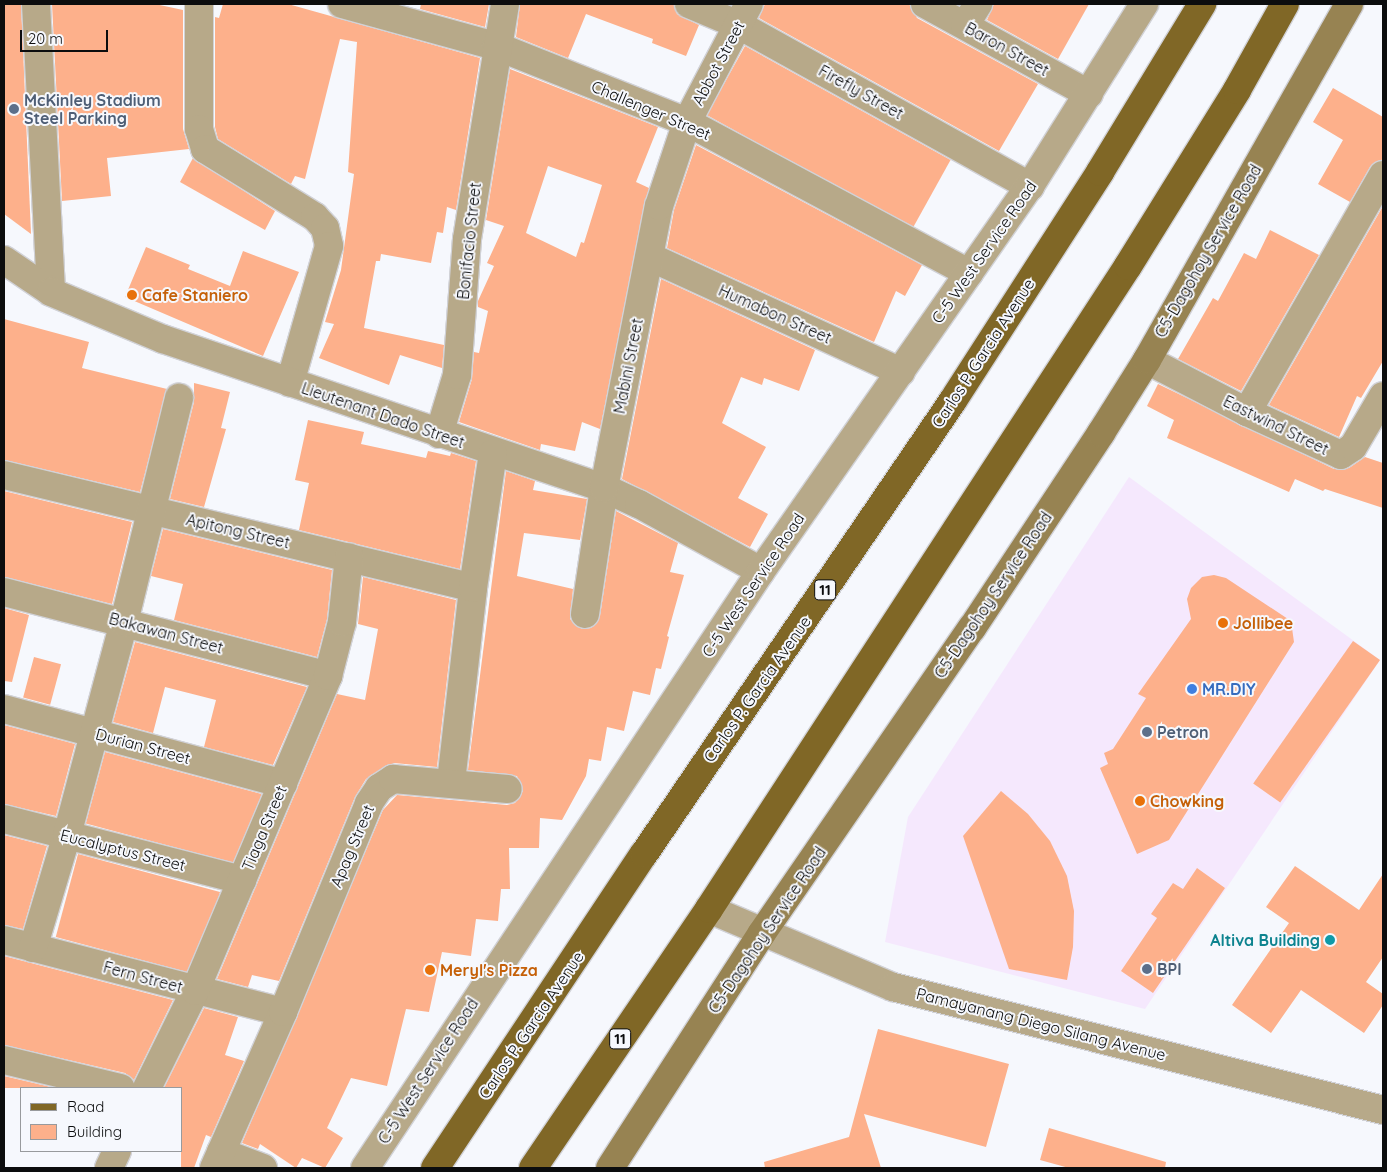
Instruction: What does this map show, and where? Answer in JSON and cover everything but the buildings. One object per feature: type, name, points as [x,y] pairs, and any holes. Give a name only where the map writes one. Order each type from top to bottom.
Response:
[{"type":"main road","name":"Carlos P. Garcia Avenue","points":[[435,1168],[644,854],[952,402],[1100,172],[1202,4]]},
{"type":"main road","name":"11","points":[[533,1168],[709,909],[1128,266],[1237,90],[1285,4]]},
{"type":"main road","name":"C5-Dagohoy Service Road","points":[[610,1168],[762,933],[972,628],[1146,360],[1349,4]]},
{"type":"street","points":[[36,4],[50,292]]},
{"type":"street","points":[[199,4],[199,129],[205,149],[315,217],[324,228],[329,246],[290,383]]},
{"type":"street","name":"Challenger Street","points":[[342,4],[496,46],[687,122],[969,273]]},
{"type":"street","name":"Bonifacio Street","points":[[438,434],[457,375],[467,239],[496,46],[505,4]]},
{"type":"street","name":"Firefly Street","points":[[689,4],[744,14],[1030,186]]},
{"type":"street","name":"Baron Street","points":[[925,4],[972,14],[1089,94]]},
{"type":"street","name":"C-5 West Service Road","points":[[364,1168],[761,571],[1030,186],[1144,4]]},
{"type":"street","name":"Abbot Street","points":[[687,122],[744,14]]},
{"type":"street","name":"Mabini Street","points":[[585,614],[604,488],[659,206],[687,122]]},
{"type":"street","points":[[1247,412],[1383,175]]},
{"type":"street","name":"Humabon Street","points":[[650,257],[901,372]]},
{"type":"street","name":"Lieutenant Dado Street","points":[[4,260],[50,292],[163,339],[493,453],[604,488],[639,504],[761,571]]},
{"type":"street","name":"Eastwind Street","points":[[1146,360],[1247,412],[1341,455],[1353,447],[1383,396]]},
{"type":"street","points":[[33,948],[95,733],[179,398]]},
{"type":"street","points":[[452,782],[473,588],[493,453]]},
{"type":"street","name":"Apitong Street","points":[[4,475],[473,588]]},
{"type":"street","name":"Tiaga Street","points":[[147,1087],[195,991],[328,676],[342,622],[349,557]]},
{"type":"street","name":"Bakawan Street","points":[[4,592],[328,676]]},
{"type":"street","name":"Durian Street","points":[[4,709],[283,784]]},
{"type":"street","name":"Apag Street","points":[[217,1160],[283,1012],[369,803],[378,788],[393,779],[452,782],[508,789]]},
{"type":"street","name":"Eucalyptus Street","points":[[4,819],[242,880]]},
{"type":"street","name":"Pamayanang Diego Silang Avenue","points":[[709,909],[893,987],[1383,1110]]},
{"type":"street","name":"Fern Street","points":[[4,940],[195,991],[283,1012]]},
{"type":"street","points":[[4,1060],[117,1087]]},
{"type":"street","points":[[109,1168],[117,1152]]},
{"type":"street","points":[[217,1160],[263,1168]]},
{"type":"shaded area","name":"Petron","points":[[1129,477],[1380,660],[1145,1009],[885,942],[908,817]]},
{"type":"place","name":"McKinley Stadium Steel Parking","points":[[14,109]]},
{"type":"place","name":"Cafe Staniero","points":[[132,295]]},
{"type":"place","name":"Jollibee","points":[[1223,623]]},
{"type":"place","name":"MR.DIY","points":[[1192,689]]},
{"type":"place","name":"Petron","points":[[1147,732]]},
{"type":"place","name":"Chowking","points":[[1140,801]]},
{"type":"place","name":"Altiva Building","points":[[1330,940]]},
{"type":"place","name":"BPI","points":[[1147,969]]},
{"type":"place","name":"Meryl's Pizza","points":[[430,970]]}]
